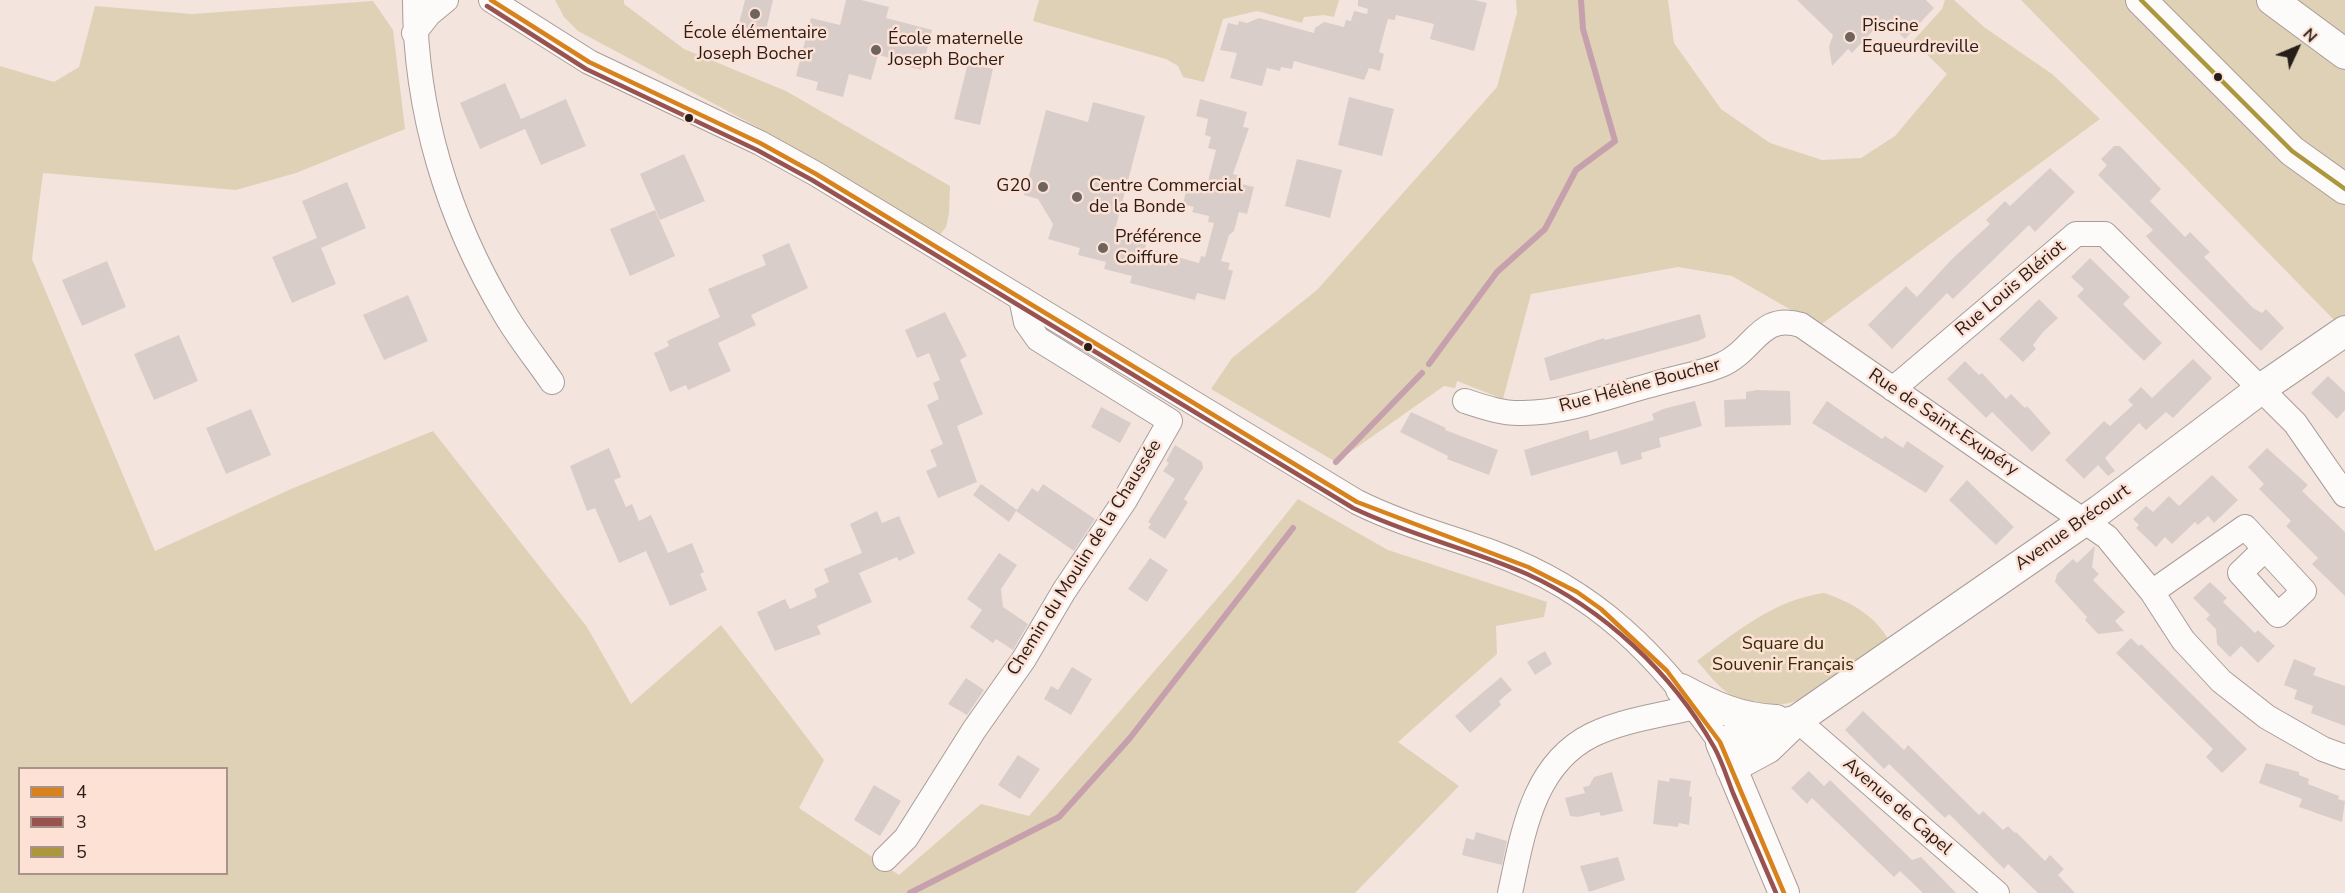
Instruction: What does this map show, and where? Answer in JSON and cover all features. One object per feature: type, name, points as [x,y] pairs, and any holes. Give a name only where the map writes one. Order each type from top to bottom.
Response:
[{"type":"main road","points":[[2141,0],[2292,151],[2310,166],[2343,185]]},
{"type":"main road","points":[[2272,0],[2345,54]]},
{"type":"main road","name":"Avenue Brécourt","points":[[1726,756],[1768,748],[1797,720],[2085,520],[2262,388],[2345,331]]},
{"type":"main road","points":[[1688,698],[1745,717],[1797,720]]},
{"type":"main road","points":[[1726,756],[1784,893]]},
{"type":"street","points":[[415,0],[414,33],[419,81],[432,144],[464,229],[506,315],[552,382]]},
{"type":"street","points":[[414,33],[429,14],[447,0]]},
{"type":"street","points":[[500,4],[589,62],[749,138],[816,174],[1357,502],[1407,525],[1495,553],[1551,578],[1582,596],[1643,647],[1688,698],[1726,756]]},
{"type":"street","name":"Rue Louis Blériot","points":[[1893,389],[2076,234],[2105,234],[2295,423],[2345,495]]},
{"type":"street","name":"Chemin du Moulin de la Chaussée","points":[[885,859],[906,838],[974,730],[1024,659],[1064,591],[1125,500],[1170,421],[1038,339],[1026,322],[1021,298]]},
{"type":"street","name":"Rue Hélène Boucher","points":[[1465,401],[1490,409],[1521,414],[1573,407],[1718,366],[1741,353],[1761,330],[1779,321],[1801,325]]},
{"type":"street","name":"Rue de Saint-Exupéry","points":[[1801,325],[2107,537],[2152,592],[2183,640],[2221,681],[2267,717],[2323,749],[2345,757]]},
{"type":"street","points":[[2152,592],[2245,526],[2265,549]]},
{"type":"street","points":[[1510,893],[1523,836],[1537,792],[1547,774],[1574,746],[1609,728],[1688,698]]},
{"type":"street","name":"Avenue de Capel","points":[[1797,720],[1997,893]]},
{"type":"green space","points":[[555,0],[624,0],[624,4],[684,49],[786,91],[950,186],[946,227],[939,236],[763,130],[578,31],[564,17]]},
{"type":"green space","points":[[1039,0],[1339,0],[1334,17],[1324,15],[1304,17],[1302,23],[1257,11],[1223,19],[1204,82],[1183,77],[1178,66],[1166,59],[1033,21]]},
{"type":"green space","points":[[1516,0],[1668,0],[1674,43],[1721,109],[1770,143],[1822,160],[1861,158],[1895,136],[1947,74],[1913,41],[1942,9],[1945,0],[1954,0],[1984,27],[2052,74],[2100,119],[1819,326],[1732,276],[1678,267],[1531,294],[1503,399],[1457,381],[1455,388],[1444,386],[1336,462],[1211,389],[1232,358],[1317,290],[1497,87],[1517,13]]},
{"type":"green space","points":[[2021,0],[2345,0],[2345,331],[2336,322]]},
{"type":"green space","points":[[373,1],[393,30],[405,129],[296,173],[236,190],[43,173],[32,259],[155,551],[291,489],[433,431],[587,627],[631,704],[721,625],[824,760],[799,808],[899,875],[981,804],[1029,816],[1234,579],[1298,499],[1388,550],[1547,602],[1544,617],[1496,626],[1497,654],[1398,742],[1459,786],[1355,893],[0,893],[0,66],[54,82],[79,67],[95,6],[192,14]]},
{"type":"green space","name":"Square du Souvenir Français","points":[[1824,593],[1861,610],[1876,623],[1889,640],[1835,679],[1801,699],[1772,705],[1742,700],[1725,691],[1697,661],[1757,618],[1789,602]]},
{"type":"building","name":"École élémentaire Joseph Bocher","points":[[745,0],[773,0],[765,34],[738,27]]},
{"type":"building","name":"École maternelle Joseph Bocher","points":[[846,0],[861,0],[889,7],[886,18],[932,30],[922,70],[905,66],[906,62],[878,55],[871,80],[849,74],[843,97],[816,90],[818,82],[796,76],[811,18],[840,25]]},
{"type":"building","points":[[1358,0],[1475,0],[1487,3],[1474,51],[1430,39],[1434,24],[1396,15],[1395,20],[1388,19],[1379,52],[1384,54],[1380,71],[1369,68],[1364,80],[1294,61],[1292,69],[1281,67],[1280,71],[1267,68],[1262,86],[1230,78],[1237,53],[1220,50],[1228,23],[1238,25],[1239,21],[1247,23],[1259,18],[1314,33],[1315,28],[1324,22],[1344,27],[1346,20],[1351,21],[1354,11],[1367,14],[1368,9],[1358,6]]},
{"type":"building","name":"Piscine Equeurdreville","points":[[1797,0],[1926,0],[1934,8],[1905,39],[1884,19],[1852,53],[1848,49],[1832,66],[1829,47],[1833,35]]},
{"type":"building","points":[[968,63],[993,69],[980,125],[954,119]]},
{"type":"building","points":[[505,83],[521,119],[566,99],[586,146],[541,165],[525,129],[480,149],[460,103]]},
{"type":"building","points":[[1349,97],[1394,109],[1382,156],[1338,145]]},
{"type":"building","name":"Centre Commercial de la Bonde","points":[[1200,99],[1247,112],[1243,127],[1249,128],[1233,174],[1240,176],[1238,183],[1254,187],[1247,214],[1239,212],[1234,231],[1229,235],[1221,261],[1230,263],[1228,269],[1233,271],[1225,300],[1197,293],[1195,300],[1130,283],[1132,276],[1104,269],[1106,262],[1078,255],[1080,248],[1048,239],[1053,224],[1038,199],[1024,195],[1046,110],[1088,122],[1093,102],[1145,116],[1116,226],[1121,227],[1119,234],[1147,241],[1145,248],[1199,263],[1201,256],[1205,257],[1214,223],[1208,222],[1209,216],[1192,212],[1194,207],[1183,204],[1187,187],[1198,190],[1200,183],[1207,185],[1216,150],[1208,148],[1211,137],[1205,135],[1208,119],[1196,116]]},
{"type":"building","points":[[2114,146],[2120,146],[2161,189],[2150,201],[2185,237],[2190,232],[2210,252],[2204,257],[2253,308],[2262,313],[2266,309],[2284,328],[2261,351],[2152,243],[2146,236],[2153,230],[2098,175],[2107,165],[2101,159]]},
{"type":"building","points":[[684,154],[705,201],[660,220],[640,174]]},
{"type":"building","points":[[1297,159],[1342,170],[1330,218],[1285,206]]},
{"type":"building","points":[[2050,168],[2075,192],[2035,232],[2029,225],[1953,299],[1947,293],[1892,349],[1868,325],[1906,286],[1917,297],[1952,259],[1990,224],[1986,220],[2005,201],[2010,206]]},
{"type":"building","points":[[347,182],[366,228],[321,248],[302,201]]},
{"type":"building","points":[[655,210],[675,256],[630,276],[610,229]]},
{"type":"building","points":[[317,238],[336,284],[292,303],[272,257]]},
{"type":"building","points":[[789,243],[808,288],[751,315],[756,325],[718,343],[731,371],[688,390],[686,385],[670,392],[654,353],[669,346],[667,341],[720,317],[708,289],[766,265],[762,255]]},
{"type":"building","points":[[2090,258],[2130,297],[2123,304],[2162,343],[2144,361],[2077,296],[2084,289],[2071,277]]},
{"type":"building","points":[[107,261],[126,307],[82,326],[62,280]]},
{"type":"building","points":[[408,295],[428,341],[384,360],[363,315]]},
{"type":"building","points":[[2039,299],[2058,318],[2043,332],[2033,345],[2036,349],[2023,362],[1999,339]]},
{"type":"building","points":[[945,312],[967,356],[960,360],[983,414],[957,426],[977,482],[938,498],[926,471],[937,466],[930,450],[943,444],[927,405],[939,399],[933,383],[940,380],[929,353],[917,358],[905,330]]},
{"type":"building","points":[[1700,314],[1706,337],[1698,341],[1550,381],[1544,358],[1604,338],[1605,340]]},
{"type":"building","points":[[179,335],[198,381],[154,400],[134,354]]},
{"type":"building","points":[[2193,359],[2212,378],[2173,418],[2166,412],[2146,430],[2139,423],[2105,458],[2115,471],[2108,476],[2098,465],[2084,479],[2065,460],[2104,421],[2110,426],[2133,405],[2128,400],[2141,387],[2152,398]]},
{"type":"building","points":[[1965,361],[1979,375],[1982,373],[2006,399],[2011,394],[2025,408],[2027,406],[2051,433],[2032,452],[1992,412],[1986,418],[1947,379]]},
{"type":"building","points":[[2328,376],[2345,392],[2345,410],[2337,419],[2311,393]]},
{"type":"building","points":[[1790,391],[1791,425],[1725,427],[1724,400],[1746,399],[1746,392]]},
{"type":"building","points":[[1695,401],[1702,426],[1659,438],[1661,447],[1641,453],[1642,459],[1621,465],[1617,451],[1531,476],[1524,450],[1588,430],[1590,440],[1654,420],[1652,414],[1663,409]]},
{"type":"building","points":[[1827,401],[1882,439],[1885,436],[1903,448],[1907,441],[1944,466],[1926,493],[1812,423]]},
{"type":"building","points":[[1101,407],[1131,423],[1120,443],[1091,427]]},
{"type":"building","points":[[251,409],[271,455],[226,474],[206,428]]},
{"type":"building","points":[[1411,412],[1446,428],[1445,430],[1498,450],[1489,475],[1447,459],[1448,456],[1400,432]]},
{"type":"building","points":[[1175,445],[1202,462],[1203,468],[1184,499],[1188,502],[1165,539],[1148,528],[1151,524],[1148,522],[1175,479],[1163,471],[1169,463],[1166,461]]},
{"type":"building","points":[[609,448],[621,477],[614,480],[626,507],[632,504],[639,521],[651,515],[668,553],[692,543],[704,572],[700,574],[707,590],[670,606],[646,551],[619,563],[595,508],[587,511],[570,466]]},
{"type":"building","points":[[2267,448],[2308,485],[2302,491],[2345,532],[2345,596],[2312,564],[2318,558],[2286,526],[2291,521],[2259,489],[2264,484],[2248,467]]},
{"type":"building","points":[[2212,475],[2238,500],[2214,523],[2208,516],[2198,525],[2195,522],[2172,544],[2165,537],[2156,547],[2136,528],[2139,525],[2133,519],[2146,506],[2153,512],[2169,496],[2179,506]]},
{"type":"building","points":[[1967,480],[2014,527],[1996,545],[1949,500]]},
{"type":"building","points":[[981,484],[1017,510],[1032,488],[1038,492],[1043,484],[1095,519],[1074,551],[1016,511],[1009,522],[973,495]]},
{"type":"building","points":[[877,511],[882,523],[899,516],[915,553],[899,561],[897,557],[859,573],[872,602],[817,626],[821,634],[775,651],[757,612],[785,599],[790,609],[817,597],[814,589],[829,582],[824,569],[862,553],[850,524]]},
{"type":"building","points":[[2095,546],[2092,567],[2099,574],[2093,580],[2125,612],[2115,621],[2124,631],[2098,634],[2085,620],[2087,617],[2055,582],[2057,574],[2073,559],[2077,563]]},
{"type":"building","points":[[999,553],[1017,565],[1001,589],[1003,607],[1028,624],[1013,650],[996,639],[993,643],[970,627],[982,610],[967,599]]},
{"type":"building","points":[[1150,558],[1168,570],[1147,602],[1128,589]]},
{"type":"building","points":[[2210,582],[2227,598],[2223,602],[2255,633],[2258,630],[2275,646],[2258,663],[2241,646],[2230,657],[2217,644],[2216,629],[2206,619],[2210,615],[2193,598]]},
{"type":"building","points":[[2131,638],[2139,646],[2141,644],[2247,749],[2222,773],[2206,757],[2213,749],[2116,653]]},
{"type":"building","points":[[1545,651],[1552,664],[1535,675],[1527,662]]},
{"type":"building","points":[[2294,659],[2316,668],[2313,675],[2345,686],[2345,726],[2311,713],[2313,706],[2294,699],[2297,690],[2284,685]]},
{"type":"building","points":[[1072,667],[1092,679],[1071,715],[1044,699],[1051,686],[1058,690]]},
{"type":"building","points":[[1501,677],[1512,690],[1499,701],[1501,705],[1470,733],[1455,716]]},
{"type":"building","points":[[966,678],[984,690],[967,715],[948,704]]},
{"type":"building","points":[[1863,711],[1904,750],[1908,745],[1979,815],[1983,811],[2003,830],[2008,826],[2045,861],[2050,855],[2064,869],[2058,875],[2075,893],[2038,893],[2008,864],[2004,869],[1949,814],[1945,818],[1889,764],[1884,769],[1845,730]]},
{"type":"building","points":[[1018,755],[1040,769],[1020,799],[998,785]]},
{"type":"building","points":[[2266,763],[2299,772],[2299,775],[2309,779],[2308,784],[2339,796],[2338,799],[2345,801],[2342,822],[2299,807],[2302,799],[2259,783]]},
{"type":"building","points":[[1809,771],[1824,786],[1830,780],[1912,860],[1921,857],[1956,893],[1923,893],[1900,871],[1894,877],[1812,798],[1807,804],[1791,788]]},
{"type":"building","points":[[1612,772],[1623,811],[1601,816],[1599,812],[1578,817],[1570,816],[1565,798],[1585,793],[1583,787],[1589,786],[1594,777]]},
{"type":"building","points":[[1670,778],[1691,781],[1689,825],[1679,823],[1678,827],[1653,824],[1658,780],[1669,782]]},
{"type":"building","points":[[874,785],[901,801],[880,836],[854,820]]},
{"type":"building","points":[[1476,832],[1507,841],[1502,865],[1462,855],[1466,838],[1474,840]]},
{"type":"building","points":[[1618,857],[1625,880],[1589,892],[1580,866]]},
{"type":"waterway","points":[[1429,364],[1497,272],[1545,229],[1576,170],[1615,141],[1583,29],[1581,0]]},
{"type":"waterway","points":[[1336,462],[1422,373]]},
{"type":"waterway","points":[[910,893],[1059,817],[1130,738],[1293,528]]},
{"type":"transit line","name":"4","points":[[491,0],[589,62],[760,143],[816,174],[1357,502],[1528,567],[1577,592],[1601,609],[1667,671],[1720,742],[1784,893]]},
{"type":"transit line","name":"5","points":[[2141,0],[2292,151],[2345,189]]},
{"type":"transit line","name":"3","points":[[487,6],[586,69],[757,150],[812,180],[1353,508],[1374,518],[1527,574],[1583,605],[1634,646],[1657,669],[1697,720],[1720,758],[1776,893]]},
{"type":"place","name":"École élémentaire Joseph Bocher","points":[[755,14]]},
{"type":"place","name":"Piscine Equeurdreville","points":[[1850,37]]},
{"type":"place","name":"École maternelle Joseph Bocher","points":[[876,50]]},
{"type":"place","name":"G20","points":[[1043,187]]},
{"type":"place","name":"Centre Commercial de la Bonde","points":[[1077,197]]},
{"type":"place","name":"Préférence Coiffure","points":[[1103,248]]}]
